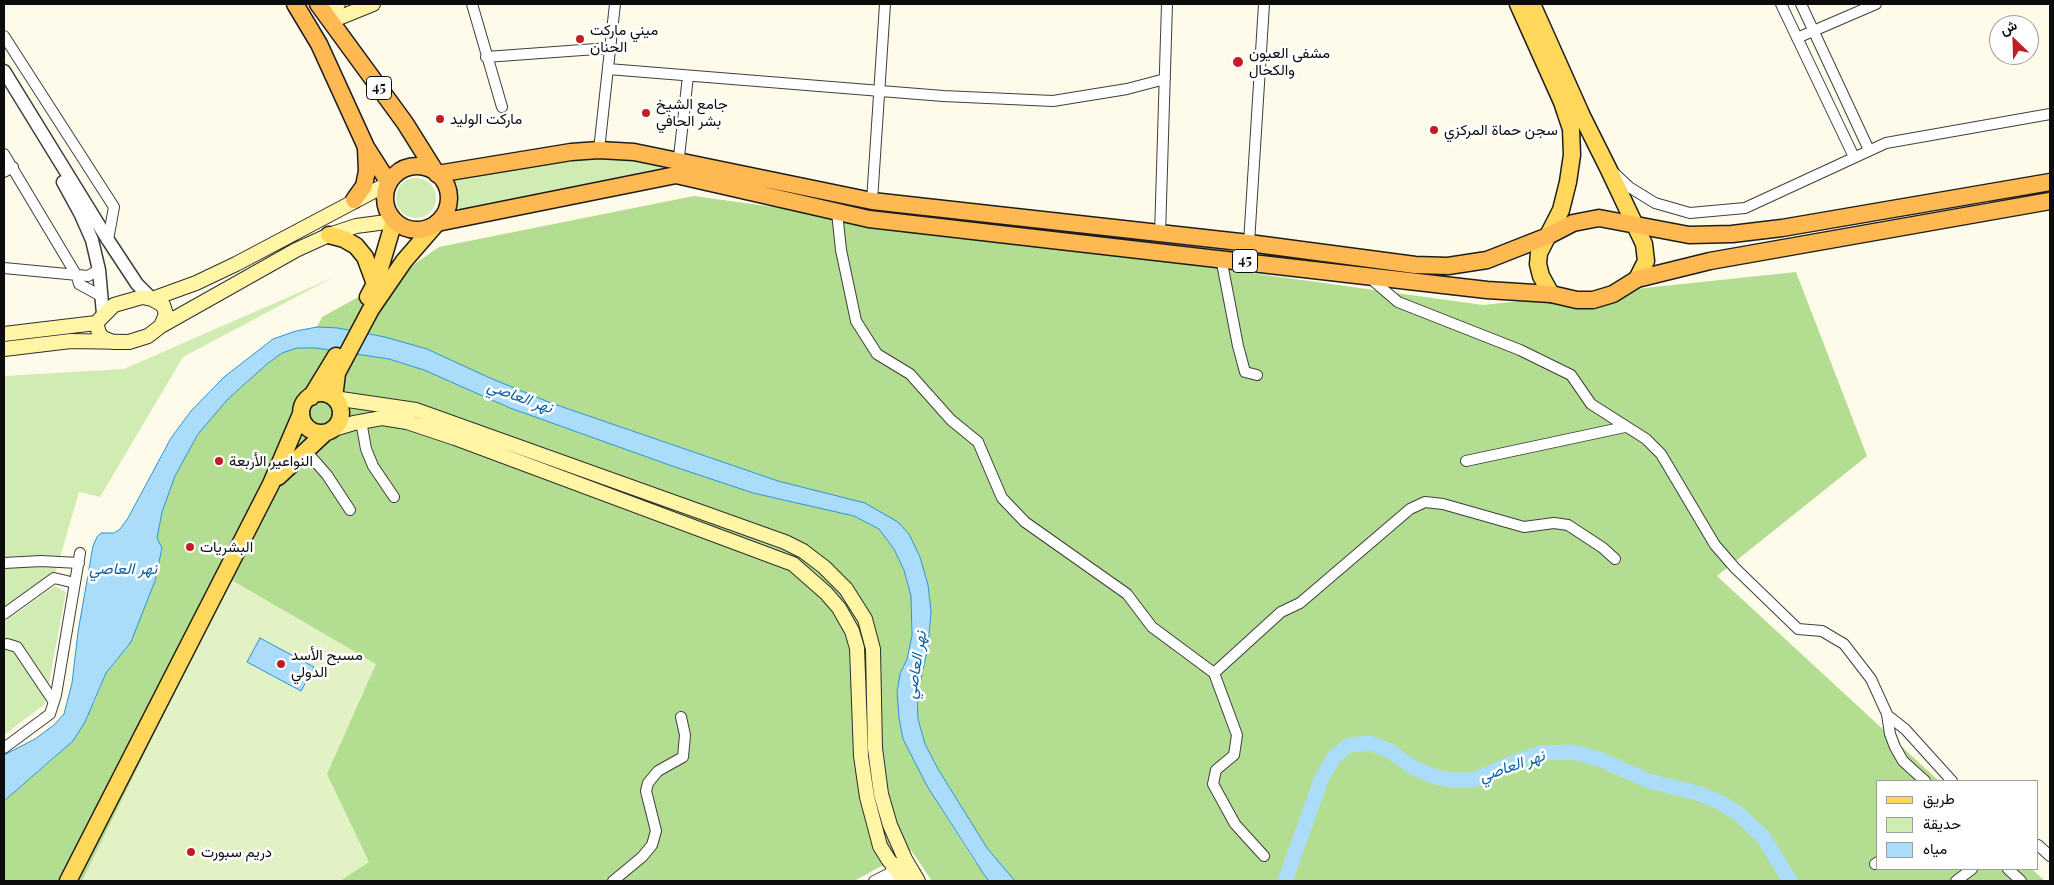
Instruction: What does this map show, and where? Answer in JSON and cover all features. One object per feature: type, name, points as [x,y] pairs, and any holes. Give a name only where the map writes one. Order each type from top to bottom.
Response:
[{"type":"highway","name":"45","points":[[295,4],[319,44],[366,147],[389,183]]},
{"type":"highway","name":"45","points":[[324,12],[405,123],[437,174],[571,152],[599,150],[634,152],[677,168],[869,219],[1487,290],[1551,294],[1577,300],[1593,300],[1613,294],[1637,280],[1710,261],[2050,201]]},
{"type":"highway","points":[[354,200],[364,186],[367,171],[366,147]]},
{"type":"highway","points":[[415,167],[431,170],[437,174],[446,186],[449,202],[443,217],[437,223],[423,230],[407,229],[394,220],[389,214],[385,199],[389,183],[400,172],[415,167]]},
{"type":"highway","name":"45","points":[[437,223],[677,168],[872,201],[1249,243],[1415,265],[1448,266],[1487,260],[1548,236],[1573,223],[1599,218],[1620,221],[1635,226],[1689,234],[1732,234],[1782,228],[2050,182]]},
{"type":"main road","points":[[324,12],[338,4]]},
{"type":"main road","points":[[324,12],[373,4]]},
{"type":"main road","points":[[1518,4],[1562,102],[1571,129],[1572,155],[1561,210],[1539,254],[1538,264],[1541,276],[1551,294]]},
{"type":"main road","points":[[1532,4],[1582,116],[1644,244],[1646,261],[1637,280]]},
{"type":"main road","points":[[152,299],[196,283],[389,183]]},
{"type":"main road","points":[[4,348],[71,341],[129,342],[148,336],[162,326],[296,250],[329,235],[356,226],[394,220],[365,313]]},
{"type":"main road","points":[[68,881],[271,484],[302,414],[304,404],[333,372],[365,313],[404,261],[437,223]]},
{"type":"main road","points":[[329,235],[344,239],[356,246],[365,257],[375,284]]},
{"type":"main road","points":[[4,334],[99,319],[114,305],[142,297],[152,299],[163,305],[166,314],[162,326]]},
{"type":"main road","points":[[99,319],[99,333],[103,338],[113,342]]},
{"type":"main road","points":[[271,484],[306,450],[330,431],[341,416],[340,406],[334,398],[333,372]]},
{"type":"main road","points":[[311,397],[325,394],[334,398],[416,410],[785,542],[803,551],[824,567],[846,589],[865,619],[873,649],[875,673],[875,748],[881,794],[890,825],[895,870]]},
{"type":"main road","points":[[302,414],[304,423],[311,430],[330,431],[361,421],[382,418],[399,421],[455,438],[777,557],[793,564],[810,577],[839,608],[852,631],[857,648],[861,756],[867,797],[880,846],[895,870],[905,881]]},
{"type":"main road","points":[[895,870],[918,881]]},
{"type":"street","points":[[472,4],[502,107]]},
{"type":"street","points":[[599,150],[615,4]]},
{"type":"street","points":[[872,201],[881,91],[885,4]]},
{"type":"street","points":[[1160,234],[1167,4]]},
{"type":"street","points":[[1249,243],[1264,4]]},
{"type":"street","points":[[1781,4],[1854,157]]},
{"type":"street","points":[[1801,4],[1869,150]]},
{"type":"street","points":[[1797,38],[1876,4]]},
{"type":"street","points":[[4,36],[114,208],[108,240]]},
{"type":"street","points":[[486,57],[610,48]]},
{"type":"street","points":[[608,69],[881,91],[1053,101],[1127,89],[1164,79]]},
{"type":"street","points":[[4,71],[108,240],[137,284],[152,299]]},
{"type":"street","points":[[677,168],[688,76]]},
{"type":"street","points":[[4,86],[63,181],[92,240],[99,270],[99,319]]},
{"type":"street","points":[[1608,168],[1629,187],[1655,203],[1690,213],[1745,208],[1886,143],[2050,114]]},
{"type":"street","points":[[4,154],[8,170],[77,276],[79,284],[100,296]]},
{"type":"street","points":[[837,212],[842,250],[856,321],[877,354],[910,374],[951,420],[978,442],[1002,498],[1025,522],[1127,594],[1152,627],[1214,673],[1237,735],[1234,755],[1216,770],[1213,784],[1235,824],[1264,856]]},
{"type":"street","points":[[1221,258],[1245,372],[1257,375]]},
{"type":"street","points":[[4,268],[77,276],[88,276],[99,270]]},
{"type":"street","points":[[1367,276],[1398,302],[1520,350],[1571,375],[1591,404],[1646,439],[1661,454],[1715,545],[1735,568],[1798,629],[1822,631],[1844,644],[1871,679],[1887,715],[1890,734],[1895,747],[1903,761],[1924,780]]},
{"type":"street","points":[[361,421],[366,449],[373,466],[394,498]]},
{"type":"street","points":[[1466,461],[1626,427]]},
{"type":"street","points":[[306,450],[327,475],[350,510]]},
{"type":"street","points":[[1214,673],[1281,612],[1300,603],[1410,509],[1425,502],[1443,504],[1524,527],[1554,523],[1568,525],[1603,548],[1614,559]]},
{"type":"street","points":[[4,563],[79,558],[54,702],[50,714],[4,748]]},
{"type":"street","points":[[4,614],[54,578],[75,583]]},
{"type":"street","points":[[7,644],[17,647],[54,702]]},
{"type":"street","points":[[1887,715],[1905,729],[1951,780]]},
{"type":"street","points":[[613,881],[642,857],[652,845],[656,831],[646,791],[648,783],[658,771],[683,757],[685,735],[681,717]]},
{"type":"street","points":[[2039,846],[2050,856]]},
{"type":"street","points":[[874,881],[895,870]]},
{"type":"street","points":[[1956,881],[1971,870]]},
{"type":"street","points":[[2009,870],[2021,881]]},
{"type":"green space","points":[[614,158],[671,166],[671,169],[447,215],[451,202],[451,189],[447,181],[563,161]]},
{"type":"green space","points":[[420,178],[427,181],[433,187],[436,198],[435,206],[427,215],[420,218],[412,218],[405,215],[397,206],[396,194],[399,187],[408,179]]},
{"type":"green space","points":[[694,196],[1483,305],[1796,272],[1867,456],[1717,576],[1938,780],[1876,780],[1876,870],[2033,870],[2045,881],[1015,881],[987,848],[938,769],[925,744],[918,719],[917,696],[928,647],[931,611],[928,585],[920,557],[833,495],[778,481],[551,403],[427,349],[385,337],[338,328],[317,327],[322,317],[400,274],[439,247]]},
{"type":"green space","points":[[332,278],[183,357],[100,497],[79,492],[54,578],[4,610],[4,376],[124,369]]},
{"type":"green space","points":[[297,348],[316,348],[358,353],[389,359],[424,370],[510,408],[675,467],[753,493],[854,516],[879,529],[894,549],[904,570],[911,596],[912,636],[907,659],[900,674],[897,692],[903,739],[927,786],[989,881],[932,881],[911,850],[854,881],[4,881],[4,801],[53,759],[94,703],[106,673],[117,660],[155,581],[162,548],[157,538],[162,512],[175,476],[198,434],[227,399],[267,364],[282,353]]},
{"type":"green space","points":[[230,579],[376,664],[327,774],[369,862],[340,881],[82,881]]},
{"type":"green space","points":[[55,586],[66,592],[45,704],[4,735],[4,622]]},
{"type":"water","name":"نهر العاصي","points":[[317,327],[338,328],[385,337],[427,349],[551,403],[778,481],[865,503],[898,522],[909,534],[920,557],[928,585],[931,611],[928,647],[917,696],[918,719],[925,744],[938,769],[987,848],[1015,881],[989,881],[927,786],[903,739],[897,692],[900,674],[907,659],[912,636],[911,596],[904,570],[894,549],[879,529],[854,516],[753,493],[675,467],[510,408],[424,370],[389,359],[316,348],[297,348],[282,353],[228,399],[198,434],[175,476],[162,512],[157,538],[162,548],[155,581],[131,642],[106,673],[85,722],[73,741],[4,801],[4,755],[35,739],[54,725],[64,714],[72,683],[78,632],[93,546],[97,537],[101,533],[114,533],[120,529],[128,518],[171,438],[191,411],[224,377],[273,339],[296,331]]},
{"type":"water","name":"مسبح الأسد الدولي","points":[[260,638],[314,667],[301,691],[247,662]]},
{"type":"waterway","name":"نهر العاصي","points":[[1285,881],[1321,780],[1334,757],[1349,745],[1370,743],[1390,751],[1412,767],[1433,776],[1450,780],[1474,780],[1541,753],[1573,752],[1599,759],[1649,781],[1701,794],[1739,814],[1763,837],[1790,881]]},
{"type":"place","name":"ميني ماركت الحنان","points":[[580,39]]},
{"type":"place","name":"مشفى العيون والكحال","points":[[1238,62]]},
{"type":"place","name":"جامع الشيخ بشر الحافي","points":[[646,113]]},
{"type":"place","name":"ماركت الوليد","points":[[440,119]]},
{"type":"place","name":"سجن حماة المركزي","points":[[1434,130]]},
{"type":"place","name":"النواعير الأربعة","points":[[219,461]]},
{"type":"place","name":"البشريات","points":[[190,547]]},
{"type":"place","name":"مسبح الأسد الدولي","points":[[281,664]]},
{"type":"place","name":"دريم سبورت","points":[[191,852]]}]
